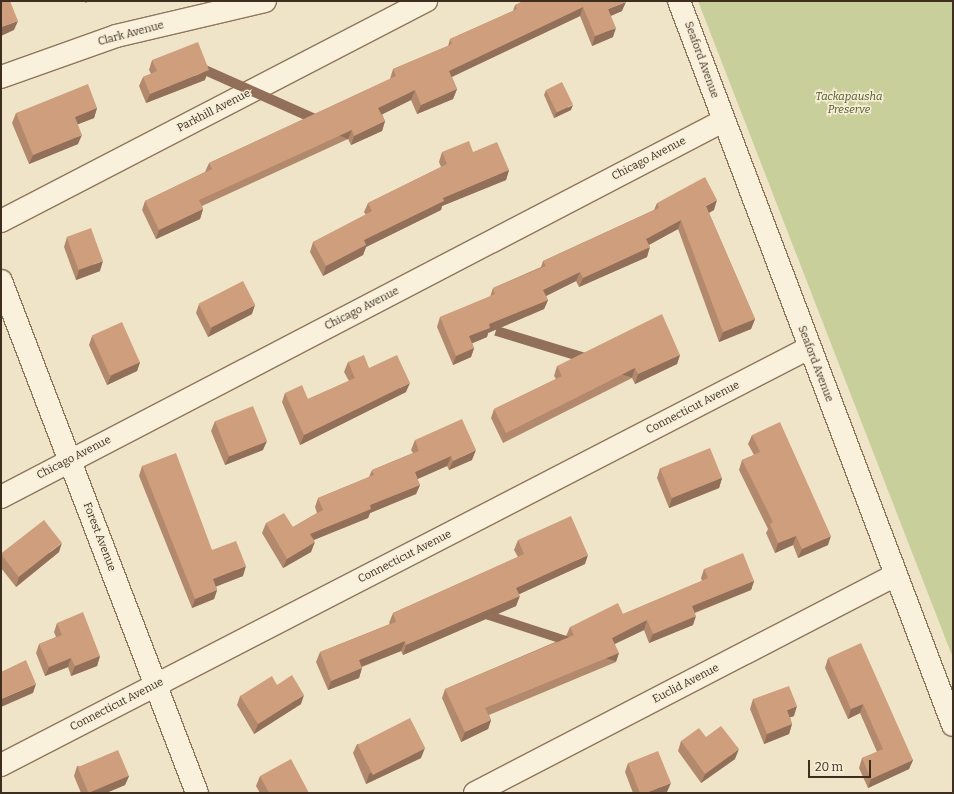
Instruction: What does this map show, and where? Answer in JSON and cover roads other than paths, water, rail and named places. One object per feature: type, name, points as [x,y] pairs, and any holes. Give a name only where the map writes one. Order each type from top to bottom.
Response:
[{"type":"street","name":"Clark Avenue","points":[[1,77],[116,36],[265,1]]},
{"type":"street","name":"Parkhill Avenue","points":[[1,221],[426,1]]},
{"type":"street","name":"Seaford Avenue","points":[[679,1],[722,121],[953,725]]},
{"type":"street","name":"Chicago Avenue","points":[[1,497],[722,121]]},
{"type":"street","name":"Forest Avenue","points":[[1,281],[197,793]]},
{"type":"street","name":"Connecticut Avenue","points":[[1,765],[809,348]]},
{"type":"street","name":"Euclid Avenue","points":[[475,793],[896,575]]},
{"type":"park label","name":"Tackapausha Preserve","points":[[849,104]]}]
